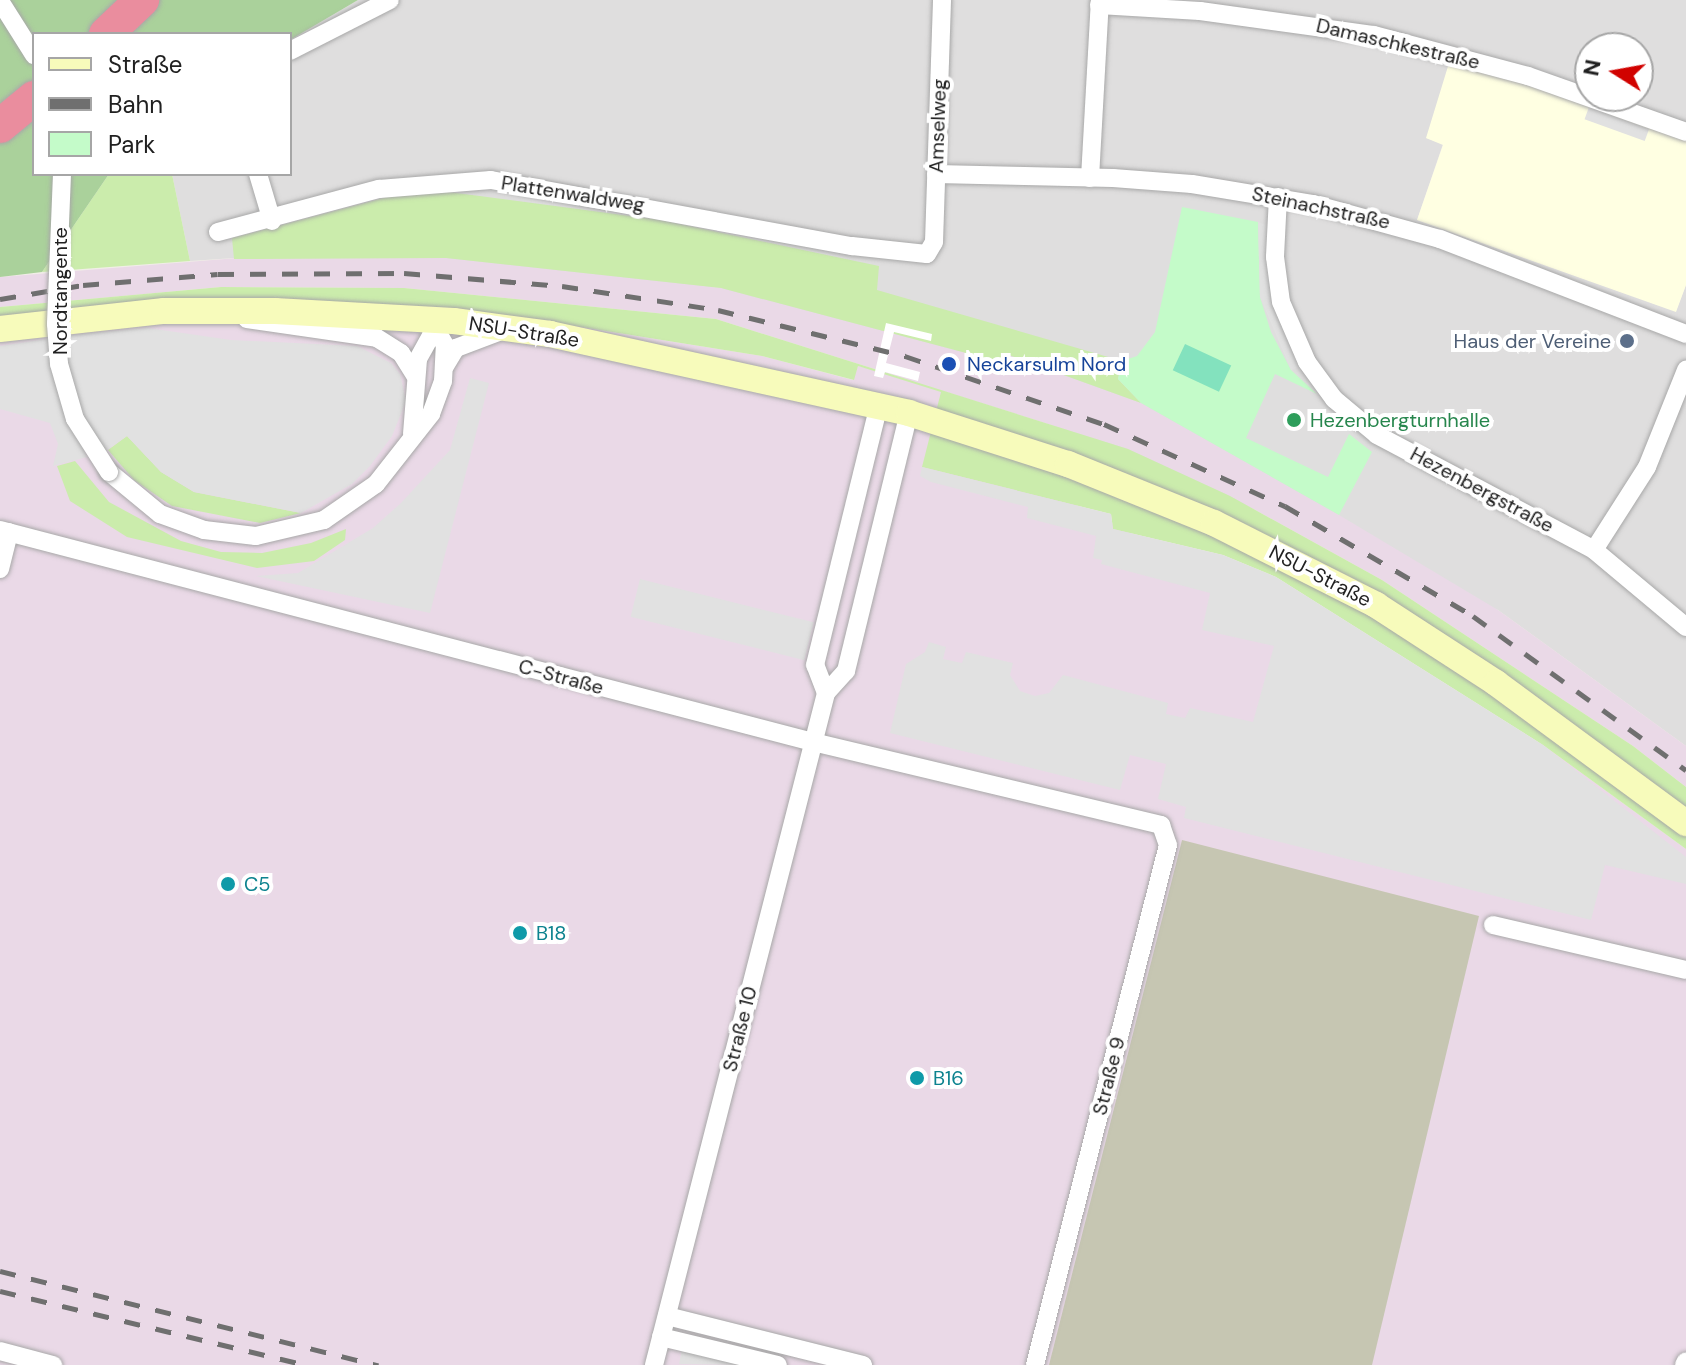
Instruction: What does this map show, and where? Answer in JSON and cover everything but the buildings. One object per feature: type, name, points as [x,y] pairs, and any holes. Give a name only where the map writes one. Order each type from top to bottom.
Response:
[{"type":"highway","points":[[108,32],[142,0]]},
{"type":"highway","points":[[0,126],[32,100]]},
{"type":"main road","name":"NSU-Straße","points":[[0,329],[164,311],[434,322],[512,329],[879,404],[1068,464],[1214,523],[1376,605],[1445,648],[1686,823]]},
{"type":"street","points":[[292,50],[390,0]]},
{"type":"street","name":"Amselweg","points":[[931,252],[942,0]]},
{"type":"street","points":[[0,1],[32,52]]},
{"type":"street","points":[[1090,178],[1099,2]]},
{"type":"street","name":"Damaschkestraße","points":[[1099,2],[1200,11],[1374,35],[1528,76],[1686,132]]},
{"type":"street","name":"Steinachstraße","points":[[936,174],[1192,184],[1278,197],[1376,218],[1440,239],[1686,334]]},
{"type":"street","name":"Nordtangente","points":[[62,176],[56,292],[59,364],[75,419],[109,472],[160,514],[204,530],[267,535],[332,516],[359,498],[397,463],[431,414],[445,366]]},
{"type":"street","points":[[259,176],[272,221]]},
{"type":"street","name":"Plattenwaldweg","points":[[218,232],[272,221],[408,184],[491,180],[852,246],[931,252]]},
{"type":"street","name":"Hezenbergstraße","points":[[1278,197],[1275,257],[1281,302],[1307,362],[1334,399],[1377,435],[1594,550],[1686,627]]},
{"type":"street","points":[[213,311],[292,329],[377,338],[401,353],[415,375]]},
{"type":"street","points":[[434,322],[445,345],[445,366]]},
{"type":"street","points":[[410,441],[417,411],[415,375],[422,346],[434,322]]},
{"type":"street","points":[[445,366],[456,348],[512,329]]},
{"type":"street","points":[[1594,550],[1647,467],[1686,370]]},
{"type":"street","points":[[879,404],[815,665],[826,693],[846,671],[909,413]]},
{"type":"street","points":[[0,569],[4,531]]},
{"type":"street","name":"C-Straße","points":[[4,531],[813,742],[1125,813]]},
{"type":"street","name":"Straße 10","points":[[654,1365],[826,693]]},
{"type":"street","name":"Straße 9","points":[[1035,1365],[1168,845],[1161,825],[1125,813]]},
{"type":"street","points":[[1493,925],[1686,970]]},
{"type":"street","points":[[667,1316],[863,1365]]},
{"type":"street","points":[[661,1337],[778,1365]]},
{"type":"street","points":[[0,1351],[53,1365]]},
{"type":"shaded area","points":[[358,0],[1686,0],[1686,140],[1426,138],[1443,144],[1417,220],[1676,311],[1686,285],[1686,746],[1498,610],[721,288],[263,256],[190,261],[172,176],[292,176],[292,39]]},
{"type":"shaded area","points":[[1449,63],[1574,100],[1574,112],[1607,112],[1686,140],[1686,285],[1676,312],[1417,220],[1443,145],[1426,138]]},
{"type":"shaded area","points":[[1587,112],[1603,112],[1649,129],[1645,141],[1585,119]]},
{"type":"shaded area","points":[[1258,222],[1270,227],[1301,366],[1291,370],[1260,297]]},
{"type":"shaded area","points":[[263,256],[446,258],[721,288],[1000,362],[1005,354],[1141,403],[1339,515],[1498,610],[1686,746],[1686,787],[1633,746],[1382,580],[1230,496],[1128,449],[943,391],[1072,503],[1543,745],[1686,849],[1686,1365],[0,1365],[0,324],[556,323],[762,356],[853,380],[858,366],[903,378],[716,319],[404,288],[221,287],[0,307],[0,277]]},
{"type":"shaded area","points":[[148,328],[231,340],[357,346],[391,363],[400,374],[406,401],[392,436],[370,466],[352,484],[301,513],[194,492],[161,472],[127,436],[100,455],[85,434],[60,336]]},
{"type":"shaded area","points":[[53,338],[59,395],[87,457],[53,466],[58,444],[50,423],[0,409],[0,346]]},
{"type":"shaded area","points":[[470,378],[489,383],[430,613],[256,576],[298,573],[373,528],[401,503],[450,450]]},
{"type":"shaded area","points":[[922,467],[1111,514],[1113,529],[1223,555],[1276,577],[1543,745],[1686,857],[1686,884],[1605,865],[1591,920],[1184,818],[1186,807],[1158,799],[1166,764],[1130,755],[1120,790],[890,733],[906,664],[925,652],[929,642],[946,647],[943,659],[962,663],[966,652],[1013,663],[1010,675],[1020,691],[1035,696],[1049,693],[1063,675],[1168,703],[1166,714],[1185,718],[1190,708],[1253,722],[1274,646],[1202,630],[1210,593],[1101,564],[1102,560],[1093,558],[1096,536],[1027,518],[1028,507],[931,482],[920,476]]},
{"type":"shaded area","points":[[640,579],[814,622],[804,660],[631,617]]},
{"type":"shaded area","points":[[1182,840],[1479,916],[1372,1365],[1049,1365]]},
{"type":"shaded area","points":[[682,1349],[745,1365],[679,1364]]},
{"type":"green space","points":[[0,0],[358,0],[292,39],[292,32],[32,32],[32,176],[108,176],[42,272],[0,277]]},
{"type":"green space","points":[[108,176],[172,176],[190,261],[42,272]]},
{"type":"green space","points":[[449,192],[661,220],[879,266],[877,290],[1122,361],[1118,379],[1141,403],[1006,354],[1000,362],[721,288],[446,258],[234,259],[232,238],[395,195]]},
{"type":"green space","points":[[1182,207],[1258,222],[1260,297],[1271,332],[1291,370],[1317,394],[1275,374],[1246,438],[1328,477],[1349,434],[1372,452],[1339,515],[1141,403],[1118,379],[1122,361],[1137,356],[1155,332]]},
{"type":"green space","points":[[221,287],[404,288],[716,319],[1128,449],[1230,496],[1382,580],[1633,746],[1686,787],[1686,849],[1543,745],[1276,577],[1223,555],[1113,529],[1111,514],[922,467],[941,392],[858,366],[854,380],[762,356],[556,323],[0,324],[0,307]]},
{"type":"green space","points":[[1185,344],[1231,366],[1219,392],[1173,370]]},
{"type":"green space","points":[[127,436],[161,472],[194,492],[301,513],[260,523],[172,506],[134,480],[108,450]]},
{"type":"green space","points":[[75,461],[109,502],[181,541],[221,552],[262,553],[311,543],[346,529],[345,540],[314,561],[257,568],[127,537],[70,501],[57,466]]},
{"type":"pier","points":[[886,323],[932,334],[931,341],[894,332],[886,363],[920,372],[918,381],[885,372],[883,378],[874,376]]},
{"type":"railway","points":[[0,299],[83,285],[218,274],[404,273],[562,286],[718,310],[905,356],[1104,424],[1285,506],[1473,616],[1686,770]]},
{"type":"railway","points":[[0,1271],[378,1365]]},
{"type":"railway","points":[[0,1291],[307,1365]]},
{"type":"place","name":"Haus der Vereine","points":[[1627,341]]},
{"type":"place","name":"Neckarsulm Nord","points":[[949,364]]},
{"type":"place","name":"Hezenbergturnhalle","points":[[1294,420]]},
{"type":"place","name":"C5","points":[[228,884]]},
{"type":"place","name":"B18","points":[[520,933]]},
{"type":"place","name":"B16","points":[[917,1078]]}]
